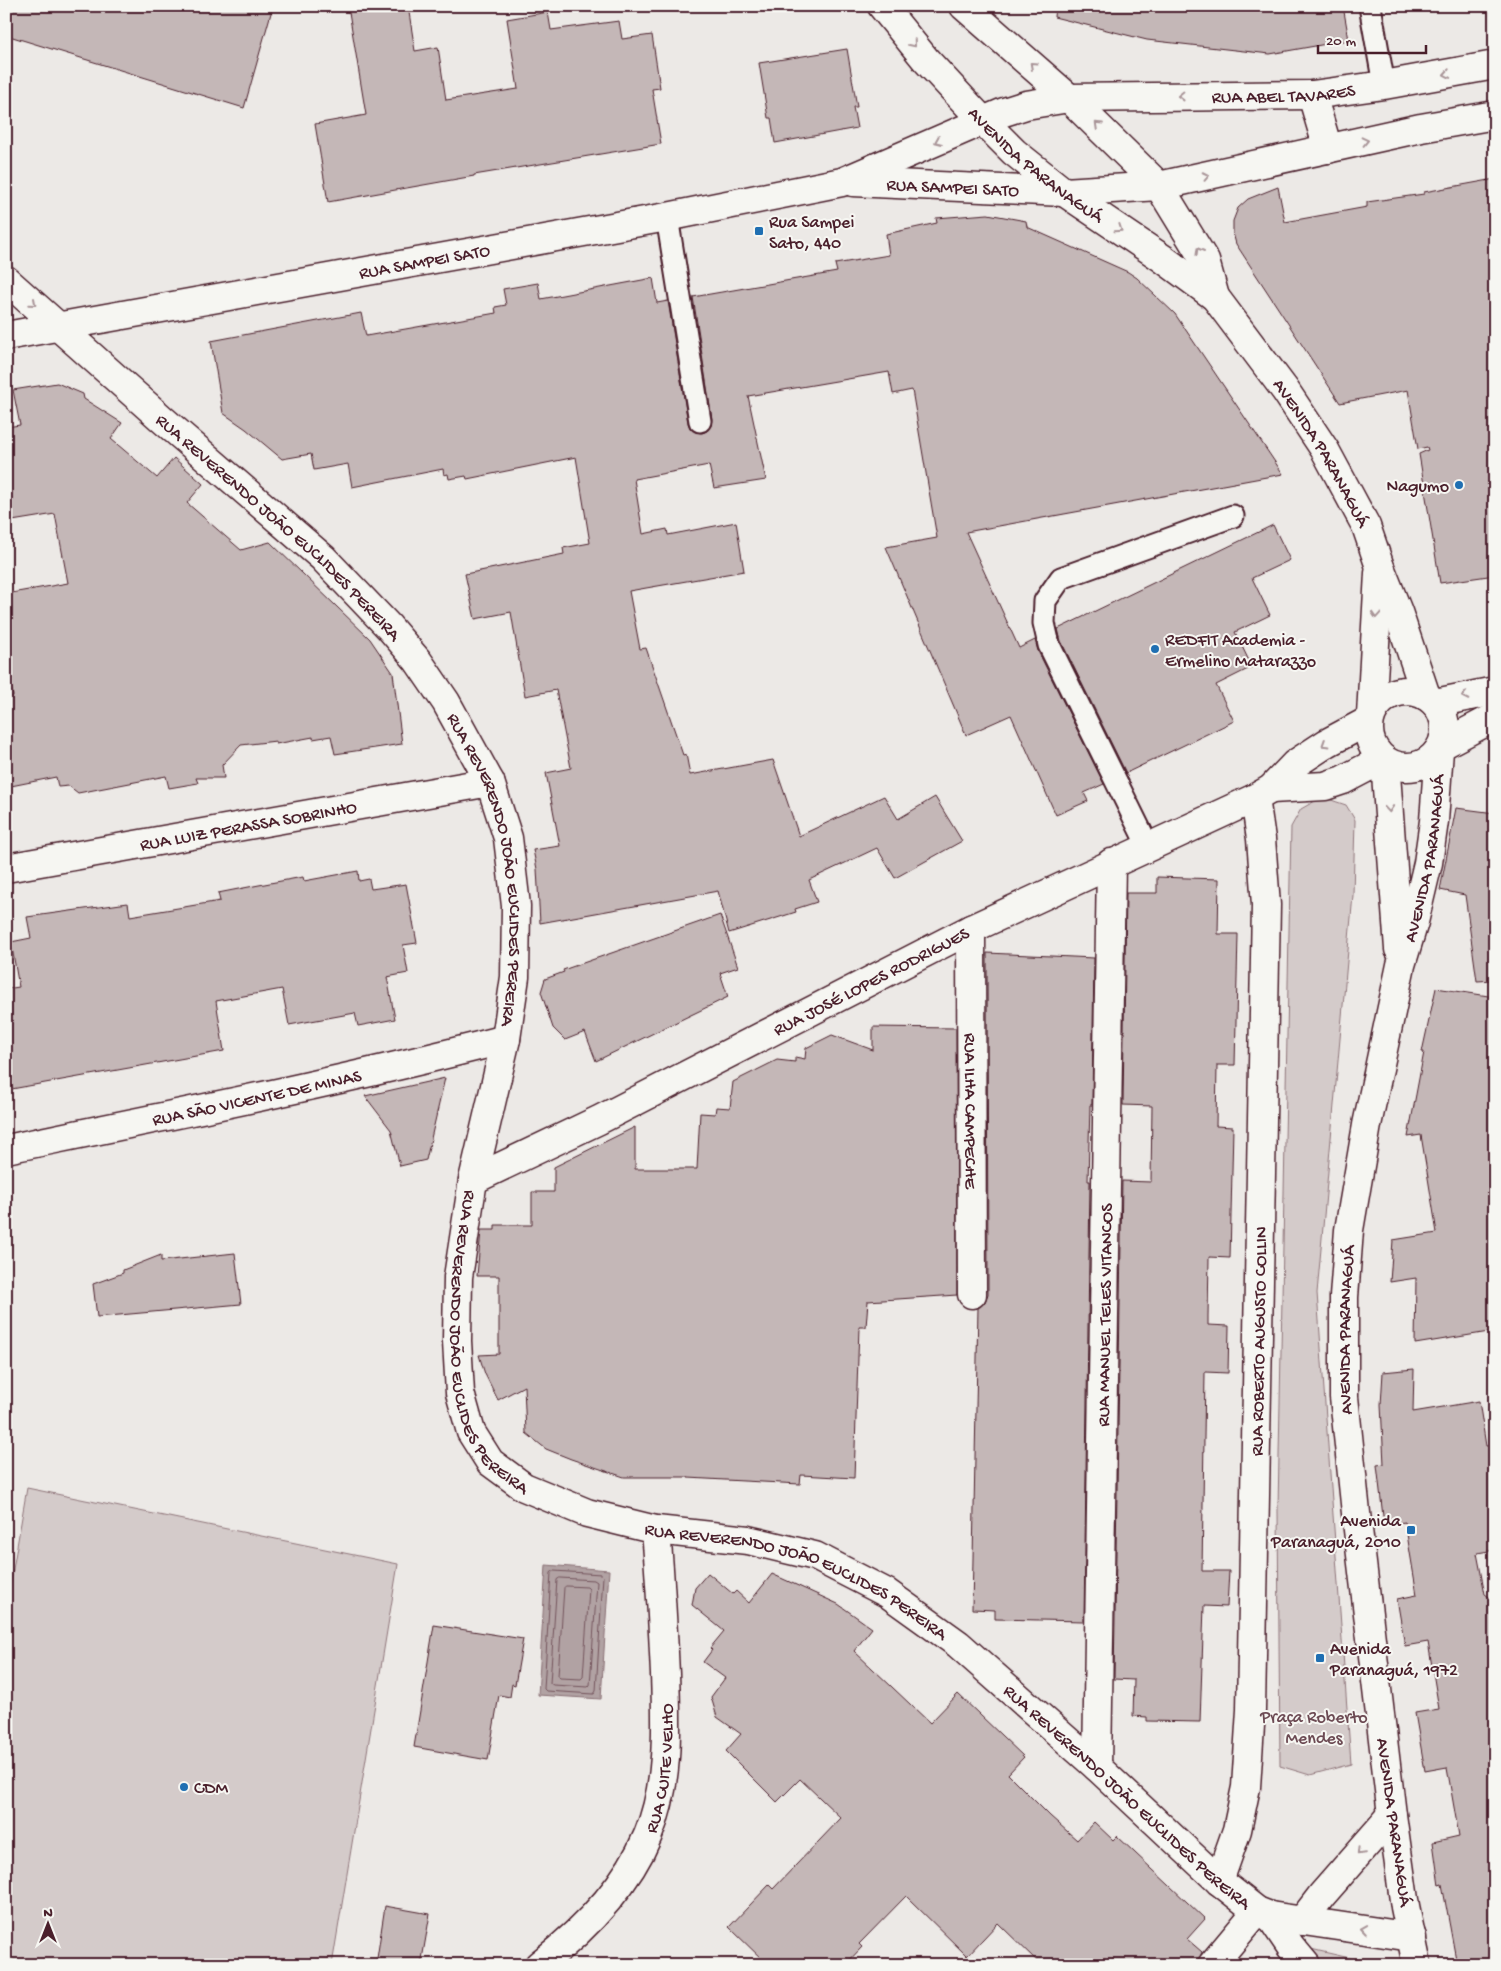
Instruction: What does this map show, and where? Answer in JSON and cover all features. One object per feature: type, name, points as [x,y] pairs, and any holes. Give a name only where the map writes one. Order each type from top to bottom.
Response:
[{"type":"street","name":"AVENIDA PARANAGUÁ","points":[[882,6],[926,60],[1014,152],[1064,192],[1215,297],[1285,390],[1325,450],[1366,526],[1431,700]]},
{"type":"street","name":"AVENIDA PARANAGUÁ","points":[[964,6],[1069,98],[1159,186],[1204,261],[1215,297]]},
{"type":"street","name":"RUA ABEL TAVARES","points":[[983,121],[1026,105],[1069,98],[1312,95],[1384,85],[1495,65]]},
{"type":"street","points":[[1312,95],[1328,149]]},
{"type":"street","points":[[1159,186],[1421,128],[1495,115]]},
{"type":"street","name":"RUA SAMPEI SATO","points":[[6,336],[667,217],[842,182],[983,121]]},
{"type":"street","name":"RUA SAMPEI SATO","points":[[842,182],[1064,192],[1159,186]]},
{"type":"street","name":"RUA REVERENDO JOÃO EUCLIDES PEREIRA","points":[[6,280],[323,558],[389,627],[418,661],[446,702],[490,782],[508,838],[516,906],[515,977],[506,1039],[473,1180],[458,1277],[457,1341],[460,1393],[470,1432],[490,1462],[524,1487],[587,1513],[656,1530],[748,1540],[815,1556],[887,1593],[958,1644],[1098,1767],[1219,1881],[1264,1914],[1306,1965]]},
{"type":"street","name":"AVENIDA PARANAGUÁ","points":[[1370,718],[1380,566]]},
{"type":"street","points":[[1431,700],[1495,691]]},
{"type":"street","points":[[1414,692],[1431,700],[1443,715],[1445,727],[1444,739],[1431,760],[1420,766],[1408,768],[1396,766],[1384,760],[1376,752],[1369,740],[1370,718],[1378,704],[1394,694],[1414,692]]},
{"type":"street","points":[[1440,747],[1495,717]]},
{"type":"street","name":"RUA JOSÉ LOPES RODRIGUES","points":[[1263,794],[1295,764],[1370,718]]},
{"type":"street","name":"AVENIDA PARANAGUÁ","points":[[1417,1965],[1392,1815],[1344,1397],[1344,1297],[1349,1230],[1367,1126],[1400,965],[1417,914],[1428,863],[1434,821],[1440,747]]},
{"type":"street","name":"AVENIDA PARANAGUÁ","points":[[1384,760],[1400,965]]},
{"type":"street","name":"RUA JOSÉ LOPES RODRIGUES","points":[[473,1180],[599,1120],[971,929],[1111,863],[1263,794],[1325,786],[1343,780],[1384,760]]},
{"type":"street","name":"RUA LUIZ PERASSA SOBRINHO","points":[[6,868],[490,782]]},
{"type":"street","name":"RUA ROBERTO AUGUSTO COLLIN","points":[[1219,1881],[1237,1830],[1246,1787],[1251,1710],[1266,905],[1262,849],[1263,794]]},
{"type":"street","name":"RUA MANUEL TELES VITANCOS","points":[[1098,1767],[1111,863]]},
{"type":"street","name":"RUA ILHA CAMPECHE","points":[[971,929],[972,1294]]},
{"type":"street","name":"RUA SÃO VICENTE DE MINAS","points":[[6,1149],[286,1091],[506,1039]]},
{"type":"street","name":"RUA CUITE VELHO","points":[[539,1965],[605,1904],[626,1876],[648,1835],[662,1786],[667,1724],[663,1606],[656,1530]]},
{"type":"street","points":[[1302,1921],[1322,1895],[1392,1815]]},
{"type":"street","points":[[1212,1965],[1264,1914]]},
{"type":"street","name":"RUA REVERENDO JOÃO EUCLIDES PEREIRA","points":[[1264,1914],[1412,1937]]},
{"type":"lane","points":[[1370,6],[1384,85]]},
{"type":"lane","points":[[667,217],[700,421]]},
{"type":"lane","points":[[1148,846],[1049,645],[1044,623],[1045,601],[1061,578],[1234,516]]},
{"type":"green space","name":"Praça Roberto Mendes","points":[[1322,797],[1346,805],[1355,820],[1353,895],[1317,1293],[1351,1764],[1310,1775],[1280,1766],[1278,1508],[1291,827],[1301,809]]},
{"type":"green space","name":"CDM","points":[[27,1488],[398,1564],[332,1965],[6,1965],[6,1610]]},
{"type":"green space","points":[[1302,1947],[1380,1965],[1315,1965]]},
{"type":"water","points":[[546,1565],[609,1570],[601,1699],[538,1695]]},
{"type":"building","points":[[6,6],[273,6],[244,108],[6,35]]},
{"type":"building","points":[[348,6],[408,6],[415,51],[438,47],[446,100],[518,89],[507,19],[548,12],[551,30],[619,21],[622,39],[652,35],[660,88],[652,89],[661,144],[474,175],[328,202],[315,124],[366,115]]},
{"type":"building","points":[[1055,6],[1343,6],[1349,40],[1270,54],[1147,40],[1054,17]]},
{"type":"building","points":[[847,49],[857,107],[853,107],[857,128],[775,143],[771,118],[768,118],[759,63]]},
{"type":"building","points":[[1495,179],[1495,575],[1440,583],[1419,454],[1428,450],[1427,447],[1418,449],[1408,390],[1340,403],[1236,244],[1233,233],[1233,221],[1238,208],[1248,199],[1278,187],[1285,222],[1367,207],[1367,202],[1424,194],[1424,192]]},
{"type":"building","points":[[988,214],[1026,221],[1027,227],[1128,272],[1137,278],[1175,314],[1283,474],[966,532],[1019,648],[1035,640],[1038,651],[1104,784],[1084,793],[1088,801],[1056,815],[1011,715],[966,735],[886,547],[937,538],[912,390],[893,394],[889,372],[748,396],[766,480],[714,488],[709,465],[634,479],[643,534],[667,529],[668,535],[736,522],[744,571],[629,591],[640,649],[646,648],[683,755],[686,754],[690,775],[773,760],[799,836],[884,796],[898,819],[935,797],[962,841],[895,878],[877,848],[809,880],[817,902],[795,909],[796,912],[729,933],[718,891],[540,923],[537,869],[533,850],[560,846],[546,773],[571,768],[556,690],[525,696],[511,612],[475,619],[465,574],[564,554],[563,548],[590,543],[576,457],[467,479],[466,476],[449,479],[448,474],[444,475],[443,469],[352,487],[348,464],[314,470],[311,454],[282,459],[246,429],[223,413],[211,341],[361,313],[366,336],[496,313],[495,307],[506,305],[503,289],[538,283],[541,299],[653,278],[657,303],[668,301],[688,423],[695,432],[702,433],[711,426],[712,419],[693,297],[837,272],[835,264],[889,255],[886,234],[937,223],[936,218]]},
{"type":"building","points":[[57,383],[83,394],[84,399],[122,423],[111,439],[157,478],[174,458],[203,484],[187,503],[241,550],[270,542],[370,639],[393,673],[402,744],[335,754],[331,736],[313,739],[313,737],[276,744],[276,741],[241,745],[222,765],[224,778],[196,778],[198,783],[169,788],[166,776],[78,793],[69,786],[58,787],[56,777],[6,787],[6,697],[13,696],[6,662],[6,594],[68,583],[55,514],[6,522],[6,427],[20,425],[13,390]]},
{"type":"building","name":"REDFIT Academia - Ermelino Matarazzo","points":[[1273,525],[1290,560],[1252,578],[1270,615],[1235,632],[1252,667],[1216,685],[1234,721],[1126,773],[1061,641],[1058,629]]},
{"type":"building","points":[[1456,808],[1495,813],[1495,980],[1477,981],[1465,895],[1440,890]]},
{"type":"building","points":[[358,871],[359,881],[369,879],[371,889],[406,884],[417,943],[403,945],[408,973],[387,977],[395,1019],[358,1026],[355,1013],[289,1025],[282,989],[216,1001],[224,1051],[6,1090],[6,989],[19,987],[11,942],[31,938],[27,917],[128,903],[130,916],[220,901],[218,893],[303,877],[304,881]]},
{"type":"building","points":[[1157,877],[1219,879],[1218,934],[1238,934],[1235,1065],[1217,1065],[1216,1126],[1233,1127],[1230,1258],[1209,1257],[1208,1325],[1229,1326],[1228,1373],[1205,1372],[1202,1571],[1229,1571],[1227,1607],[1204,1606],[1200,1722],[1147,1721],[1147,1717],[1133,1716],[1134,1680],[1114,1679],[1122,1181],[1151,1182],[1152,1106],[1123,1105],[1126,893],[1157,893]]},
{"type":"building","points":[[720,915],[738,967],[720,973],[728,997],[596,1061],[585,1032],[565,1040],[553,1028],[541,992],[545,979],[564,972],[563,970]]},
{"type":"building","points":[[987,953],[1094,958],[1092,1105],[1090,1105],[1088,1181],[1090,1181],[1084,1621],[995,1619],[995,1610],[972,1609],[978,1308],[985,1302],[988,1294]]},
{"type":"building","points":[[1436,988],[1495,997],[1495,1331],[1415,1344],[1416,1278],[1390,1282],[1393,1240],[1437,1233],[1421,1135],[1408,1137],[1424,1052],[1422,1052]]},
{"type":"building","points":[[873,1027],[956,1028],[957,1295],[868,1301],[866,1327],[859,1327],[854,1478],[801,1475],[800,1484],[688,1477],[624,1477],[546,1449],[526,1433],[524,1386],[498,1400],[485,1374],[479,1355],[499,1354],[499,1276],[477,1276],[481,1230],[495,1230],[495,1225],[532,1225],[532,1192],[554,1192],[554,1167],[635,1127],[635,1169],[697,1169],[700,1113],[715,1114],[716,1107],[730,1108],[733,1082],[777,1060],[795,1062],[795,1057],[805,1059],[806,1048],[832,1035],[873,1050]]},
{"type":"building","points":[[445,1078],[426,1160],[400,1166],[391,1130],[365,1096]]},
{"type":"building","points":[[235,1253],[241,1304],[97,1317],[93,1284],[123,1273],[123,1270],[161,1255],[161,1261]]},
{"type":"building","points":[[1414,1369],[1413,1412],[1479,1401],[1486,1446],[1495,1445],[1495,1550],[1477,1553],[1485,1594],[1493,1600],[1495,1610],[1495,1965],[1457,1965],[1442,1884],[1439,1885],[1433,1842],[1459,1836],[1447,1767],[1425,1771],[1415,1713],[1439,1709],[1428,1642],[1405,1646],[1397,1599],[1417,1595],[1405,1522],[1384,1525],[1377,1465],[1384,1464],[1381,1405],[1383,1372]]},
{"type":"building","points":[[708,1573],[733,1594],[736,1591],[749,1603],[772,1574],[838,1604],[872,1628],[854,1651],[930,1723],[958,1694],[1024,1757],[1008,1774],[1050,1816],[1077,1840],[1094,1822],[1113,1840],[1117,1836],[1205,1919],[1187,1939],[1202,1952],[1197,1965],[1041,1965],[998,1923],[967,1956],[906,1896],[859,1944],[862,1947],[845,1965],[768,1965],[729,1927],[769,1885],[773,1889],[841,1818],[800,1779],[777,1802],[726,1751],[741,1734],[717,1717],[711,1697],[725,1678],[703,1662],[712,1650],[710,1648],[724,1631],[692,1605],[695,1588]]},
{"type":"building","points":[[434,1625],[523,1639],[515,1685],[512,1684],[510,1697],[499,1695],[488,1760],[414,1747]]},
{"type":"building","points":[[385,1906],[430,1914],[421,1965],[376,1965]]},
{"type":"place","name":"Rua Sampei Sato, 440","points":[[759,231]]},
{"type":"place","name":"Nagumo","points":[[1459,485]]},
{"type":"place","name":"REDFIT Academia - Ermelino Matarazzo","points":[[1155,649]]},
{"type":"place","name":"Avenida Paranaguá, 2010","points":[[1411,1530]]},
{"type":"place","name":"Avenida Paranaguá, 1972","points":[[1320,1658]]},
{"type":"place","name":"CDM","points":[[184,1787]]}]
